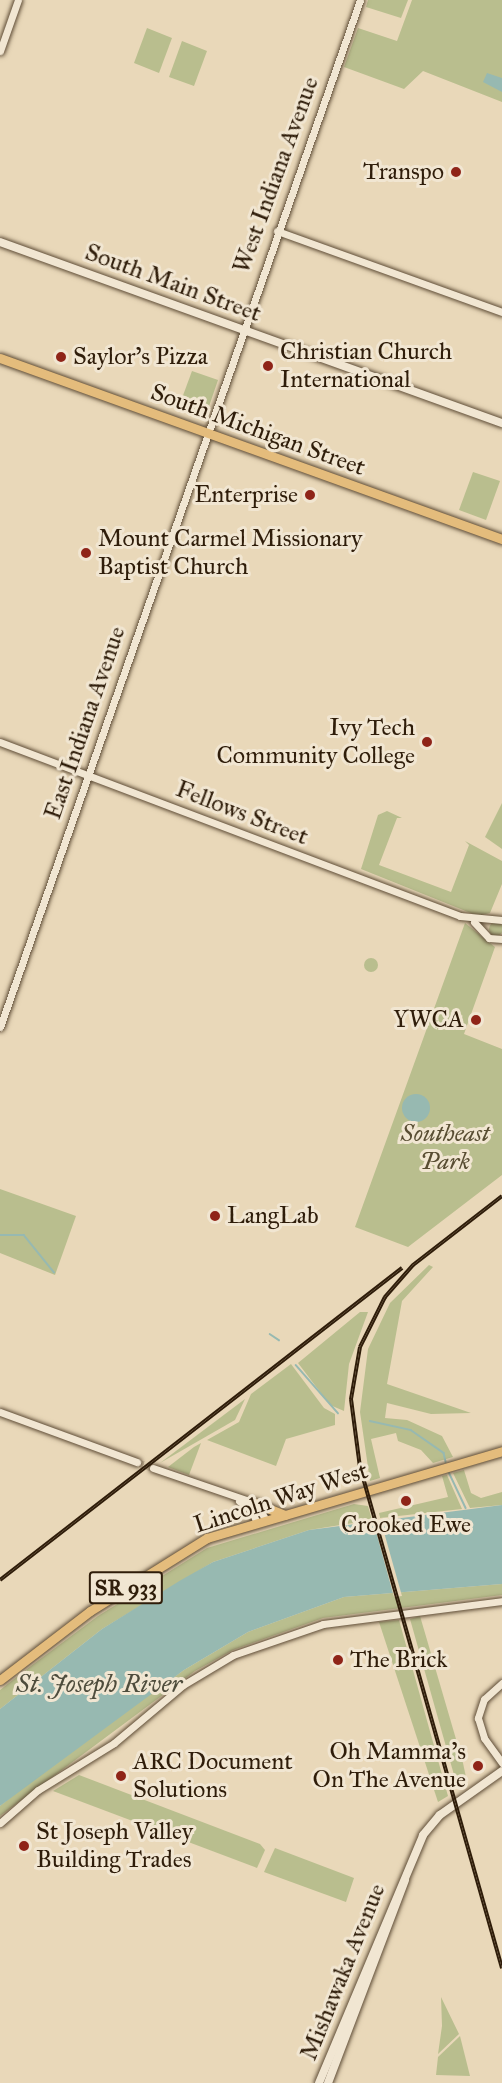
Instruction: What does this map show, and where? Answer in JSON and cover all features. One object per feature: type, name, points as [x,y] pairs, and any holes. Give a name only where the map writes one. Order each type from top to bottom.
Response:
[{"type":"main road","name":"South Main Street","points":[[0,242],[502,423]]},
{"type":"main road","name":"South Michigan Street","points":[[0,358],[502,539]]},
{"type":"main road","name":"Lincoln Way West","points":[[0,1680],[90,1611],[185,1550],[261,1522],[502,1451]]},
{"type":"main road","points":[[255,1503],[285,1515]]},
{"type":"main road","name":"Mishawaka Avenue","points":[[319,2083],[405,1876],[430,1825],[502,1771]]},
{"type":"main road","name":"Mishawaka Avenue","points":[[328,2083],[405,1876]]},
{"type":"street","points":[[0,51],[18,0]]},
{"type":"street","name":"West Indiana Avenue","points":[[207,432],[360,0]]},
{"type":"street","points":[[277,231],[502,312]]},
{"type":"street","name":"East Indiana Avenue","points":[[0,1027],[207,432]]},
{"type":"street","name":"Fellows Street","points":[[0,742],[471,920],[502,920]]},
{"type":"street","name":"Fellows Street","points":[[471,920],[492,940],[502,939]]},
{"type":"street","points":[[485,931],[488,921]]},
{"type":"street","points":[[0,1412],[137,1462]]},
{"type":"street","points":[[153,1468],[226,1495],[255,1503],[261,1522]]},
{"type":"street","points":[[226,1495],[251,1509],[261,1522]]},
{"type":"street","points":[[0,1823],[38,1790],[114,1743],[183,1685],[233,1655],[334,1622],[502,1601]]},
{"type":"street","points":[[502,1683],[484,1699],[478,1718],[484,1738],[502,1763]]},
{"type":"green space","points":[[368,0],[408,0],[401,18],[366,7]]},
{"type":"green space","points":[[412,0],[502,0],[502,102],[423,71],[404,89],[344,67],[358,28],[397,41]]},
{"type":"green space","points":[[147,28],[172,38],[159,73],[134,63]]},
{"type":"green space","points":[[182,41],[207,51],[194,86],[169,77]]},
{"type":"green space","points":[[192,371],[218,380],[205,418],[178,409]]},
{"type":"green space","points":[[473,472],[500,481],[486,520],[459,510]]},
{"type":"green space","points":[[502,803],[502,849],[485,837]]},
{"type":"green space","points":[[387,811],[402,818],[397,818],[379,865],[451,892],[469,845],[465,841],[502,861],[502,884],[490,913],[478,916],[361,869],[378,815]]},
{"type":"green space","points":[[496,922],[501,924],[503,929],[501,934],[496,936],[491,934],[489,929],[491,924]]},
{"type":"green space","name":"Southeast Park","points":[[465,923],[495,947],[464,1034],[502,1049],[502,1175],[408,1247],[355,1227]]},
{"type":"green space","points":[[371,958],[376,960],[378,965],[376,970],[371,972],[366,970],[364,965],[366,960]]},
{"type":"green space","points":[[0,1189],[76,1216],[55,1275],[0,1253]]},
{"type":"green space","points":[[429,1265],[433,1267],[402,1301],[387,1384],[471,1413],[431,1414],[387,1403],[385,1418],[407,1420],[442,1436],[453,1457],[433,1463],[421,1450],[398,1441],[396,1433],[371,1439],[380,1478],[370,1481],[360,1412],[368,1349],[390,1303]]},
{"type":"green space","points":[[360,1312],[368,1312],[349,1364],[344,1411],[330,1405],[298,1363]]},
{"type":"green space","points":[[291,1364],[324,1408],[335,1414],[335,1425],[286,1439],[276,1466],[207,1440],[239,1422],[251,1394]]},
{"type":"green space","points":[[245,1399],[235,1420],[160,1463]]},
{"type":"green space","points":[[201,1443],[189,1475],[168,1467],[194,1447]]},
{"type":"green space","points":[[464,1470],[471,1493],[481,1498],[502,1492],[502,1505],[470,1508],[453,1473]]},
{"type":"green space","points":[[447,1475],[462,1509],[380,1518],[379,1513],[448,1497],[442,1476]]},
{"type":"green space","points":[[354,1504],[368,1506],[372,1520],[309,1530],[213,1562],[102,1629],[0,1709],[0,1690],[98,1616],[207,1548]]},
{"type":"green space","points":[[502,1584],[502,1595],[323,1618],[233,1650],[195,1671],[0,1816],[0,1806],[53,1763],[184,1670],[248,1632],[344,1597]]},
{"type":"green space","points":[[420,1616],[463,1763],[467,1782],[458,1789],[410,1619]]},
{"type":"green space","points":[[399,1620],[448,1796],[438,1802],[379,1622]]},
{"type":"green space","points":[[79,1775],[260,1844],[265,1850],[257,1868],[53,1791]]},
{"type":"green space","points":[[275,1848],[354,1878],[346,1902],[264,1872]]},
{"type":"green space","points":[[441,1997],[459,2034],[438,2054],[442,2026]]},
{"type":"green space","points":[[460,2036],[470,2076],[436,2075],[438,2057]]},
{"type":"water","points":[[487,73],[502,78],[502,92],[483,82]]},
{"type":"water","points":[[416,1094],[426,1098],[430,1108],[426,1118],[416,1122],[406,1118],[402,1108],[406,1098]]},
{"type":"water","name":"St. Joseph River","points":[[502,1505],[502,1584],[344,1597],[248,1632],[184,1670],[0,1806],[0,1709],[102,1629],[181,1580],[213,1562],[309,1530]]},
{"type":"pier","points":[[379,1515],[402,1596],[394,1597],[372,1517]]},
{"type":"waterway","points":[[0,1235],[24,1235],[54,1272]]},
{"type":"waterway","points":[[270,1334],[279,1340]]},
{"type":"waterway","points":[[296,1365],[338,1413]]},
{"type":"waterway","points":[[370,1421],[411,1430],[444,1453],[446,1462]]},
{"type":"waterway","points":[[448,1470],[466,1508]]},
{"type":"tunnel","points":[[137,1462],[153,1468]]},
{"type":"railway","points":[[502,1196],[413,1265],[385,1297],[360,1347],[351,1399],[360,1467],[502,1968]]},
{"type":"railway","points":[[0,1580],[402,1268]]},
{"type":"place","name":"Transpo","points":[[456,172]]},
{"type":"place","name":"Saylor's Pizza","points":[[61,357]]},
{"type":"place","name":"Christian Church International","points":[[268,366]]},
{"type":"place","name":"Enterprise","points":[[310,495]]},
{"type":"place","name":"Mount Carmel Missionary Baptist Church","points":[[86,553]]},
{"type":"place","name":"Ivy Tech Community College","points":[[427,742]]},
{"type":"place","name":"YWCA","points":[[476,1020]]},
{"type":"place","name":"LangLab","points":[[215,1216]]},
{"type":"place","name":"Crooked Ewe","points":[[406,1501]]},
{"type":"place","name":"The Brick","points":[[338,1660]]},
{"type":"place","name":"Oh Mamma's On The Avenue","points":[[478,1766]]},
{"type":"place","name":"ARC Document Solutions","points":[[121,1776]]},
{"type":"place","name":"St Joseph Valley Building Trades","points":[[24,1846]]}]
